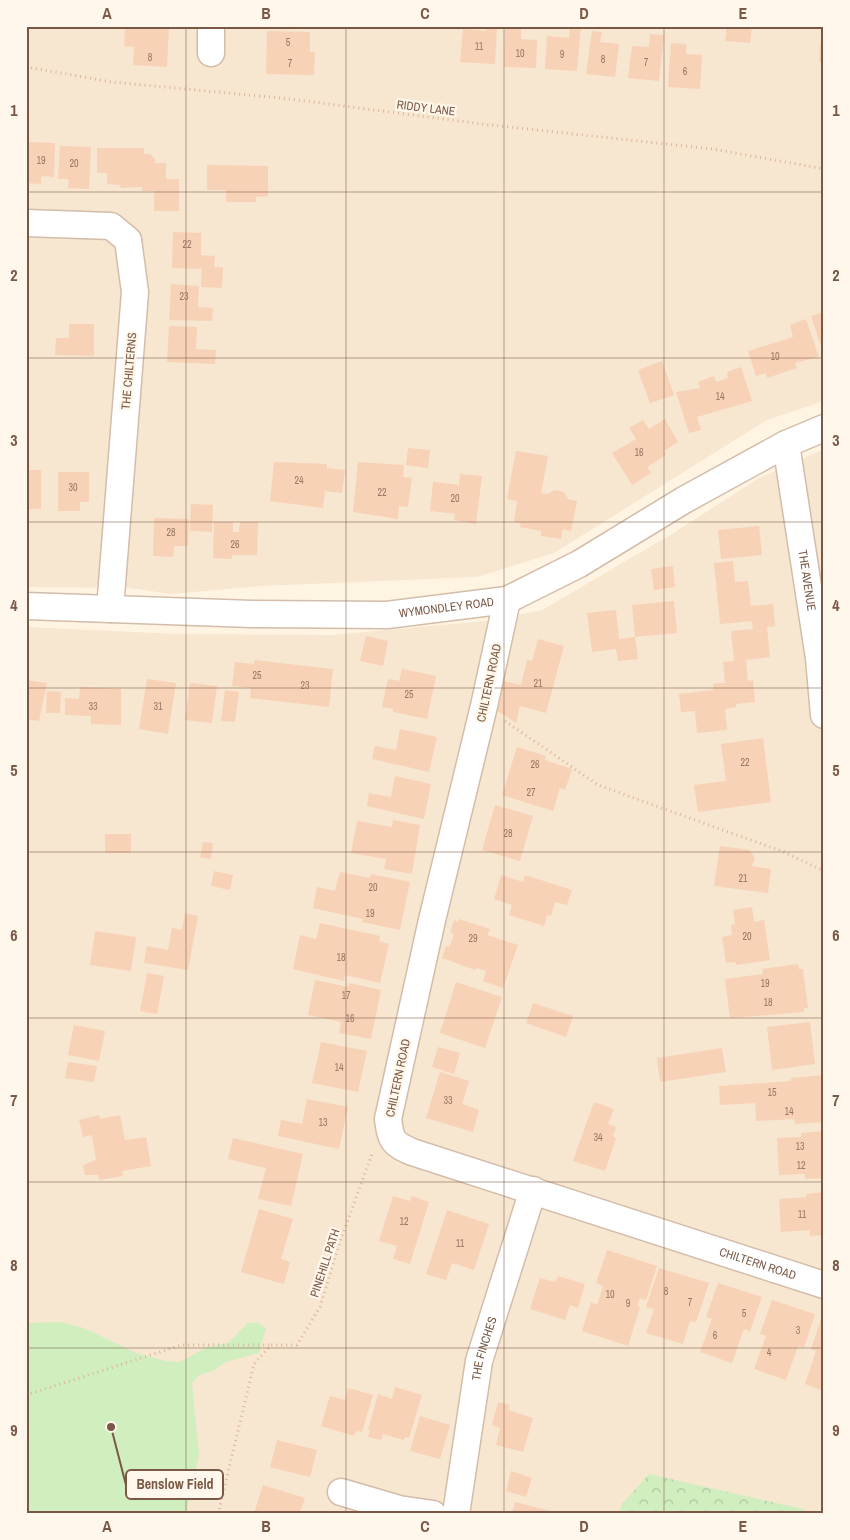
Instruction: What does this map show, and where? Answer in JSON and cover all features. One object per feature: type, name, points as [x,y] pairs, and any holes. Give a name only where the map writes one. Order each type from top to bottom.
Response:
[{"type":"street","points":[[211,26],[211,53]]},
{"type":"street","name":"THE CHILTERNS","points":[[26,223],[111,226],[128,240],[135,292],[110,609]]},
{"type":"street","name":"WYMONDLEY ROAD","points":[[26,606],[252,614],[387,615],[507,600],[579,564],[684,500],[786,444],[824,428]]},
{"type":"street","name":"THE AVENUE","points":[[786,444],[819,658],[824,715]]},
{"type":"street","name":"CHILTERN ROAD","points":[[507,600],[484,706],[432,920],[388,1119],[390,1137],[397,1145],[412,1152],[824,1285]]},
{"type":"street","name":"THE FINCHES","points":[[456,1514],[479,1361],[533,1190]]},
{"type":"street","points":[[341,1492],[400,1509],[433,1514]]},
{"type":"path","name":"RIDDY LANE","points":[[26,67],[112,82],[290,99],[490,125],[713,149],[824,169]]},
{"type":"path","points":[[484,706],[598,785],[784,852],[824,870]]},
{"type":"path","name":"PINEHILL PATH","points":[[271,1345],[297,1345],[320,1307],[340,1242],[373,1153],[390,1137]]},
{"type":"path","points":[[26,1395],[149,1354],[182,1345],[271,1345]]},
{"type":"path","points":[[218,1514],[254,1364],[271,1345]]},
{"type":"shaded area","points":[[26,26],[824,26],[824,401],[767,420],[554,553],[477,577],[262,586],[171,594],[130,588],[26,587]]},
{"type":"shaded area","points":[[824,449],[824,1514],[26,1514],[26,627],[177,634],[332,635],[486,621],[542,610],[672,534],[759,478]]},
{"type":"green space","points":[[60,1322],[84,1328],[136,1353],[166,1361],[180,1362],[207,1347],[228,1343],[248,1323],[258,1323],[266,1328],[259,1353],[226,1362],[213,1371],[199,1375],[192,1383],[199,1455],[186,1514],[26,1514],[26,1323]]},
{"type":"green space","points":[[649,1474],[803,1509],[808,1514],[618,1514],[622,1504]]},
{"type":"building","points":[[125,26],[169,26],[167,67],[133,65],[134,47],[124,46]]},
{"type":"building","points":[[486,26],[497,26],[495,64],[460,62],[463,29],[486,31]]},
{"type":"building","points":[[505,26],[521,26],[521,39],[537,40],[536,68],[504,67]]},
{"type":"building","points":[[570,26],[581,26],[577,71],[545,69],[547,36],[569,38]]},
{"type":"building","points":[[727,26],[752,26],[750,43],[725,41]]},
{"type":"building","points":[[267,31],[310,32],[310,52],[315,52],[314,75],[266,74]]},
{"type":"building","points":[[592,31],[602,32],[600,42],[619,44],[615,77],[586,74]]},
{"type":"building","points":[[650,34],[664,35],[659,81],[628,78],[632,46],[649,47]]},
{"type":"building","points":[[671,43],[686,44],[686,54],[702,55],[700,89],[668,87]]},
{"type":"building","points":[[820,43],[824,43],[824,62],[819,62]]},
{"type":"building","points":[[26,142],[55,143],[54,177],[41,176],[41,184],[26,183]]},
{"type":"building","points":[[60,146],[91,147],[89,189],[68,188],[69,179],[58,179]]},
{"type":"building","points":[[97,148],[144,148],[144,154],[150,154],[155,159],[155,163],[166,163],[166,179],[179,179],[179,211],[154,211],[154,191],[142,191],[142,187],[121,188],[120,185],[107,184],[107,173],[97,173]]},
{"type":"building","points":[[207,165],[268,166],[268,196],[256,197],[256,202],[226,202],[226,190],[207,190]]},
{"type":"building","points":[[173,232],[201,233],[201,255],[215,256],[214,267],[223,267],[222,288],[201,287],[202,267],[200,269],[172,268]]},
{"type":"building","points":[[171,284],[199,286],[198,307],[213,308],[212,321],[169,320]]},
{"type":"building","points":[[824,312],[824,352],[823,352],[811,316]]},
{"type":"building","points":[[806,319],[819,357],[795,363],[797,368],[767,378],[766,373],[756,376],[748,351],[793,337],[790,325]]},
{"type":"building","points":[[69,324],[94,324],[94,356],[55,355],[56,338],[69,338]]},
{"type":"building","points":[[169,326],[197,327],[196,349],[216,350],[215,364],[167,362]]},
{"type":"building","points":[[662,361],[674,395],[650,403],[638,370]]},
{"type":"building","points":[[741,367],[752,401],[697,417],[701,430],[689,433],[676,392],[700,388],[698,382],[714,376],[716,382],[728,378],[727,372]]},
{"type":"building","points":[[665,419],[678,442],[664,451],[666,455],[647,467],[651,473],[632,485],[612,453],[636,439],[629,428],[643,420],[649,429]]},
{"type":"building","points":[[408,448],[430,450],[428,468],[406,465]]},
{"type":"building","points":[[516,451],[548,456],[541,493],[548,494],[554,490],[564,492],[568,499],[577,501],[571,531],[563,529],[561,539],[541,536],[541,531],[520,527],[521,523],[514,522],[517,501],[507,499]]},
{"type":"building","points":[[274,462],[327,464],[327,468],[345,470],[342,493],[325,491],[323,508],[270,501]]},
{"type":"building","points":[[358,462],[404,465],[403,477],[412,478],[408,507],[399,506],[398,519],[353,512]]},
{"type":"building","points":[[26,470],[41,470],[41,509],[26,509]]},
{"type":"building","points":[[58,472],[89,472],[89,502],[80,502],[80,511],[58,511]]},
{"type":"building","points":[[460,474],[482,476],[476,524],[454,520],[455,514],[430,511],[433,482],[459,485]]},
{"type":"building","points":[[191,504],[213,505],[212,532],[190,531]]},
{"type":"building","points":[[154,518],[189,519],[188,546],[174,546],[173,557],[153,556]]},
{"type":"building","points":[[214,522],[233,522],[233,532],[239,532],[240,522],[258,522],[257,555],[232,555],[232,559],[213,558]]},
{"type":"building","points":[[759,526],[762,555],[721,559],[718,530]]},
{"type":"building","points":[[733,561],[735,582],[748,581],[751,606],[773,604],[775,626],[767,627],[770,657],[746,660],[748,681],[753,680],[755,702],[736,704],[736,707],[725,709],[727,730],[697,733],[695,711],[681,712],[679,694],[713,690],[713,684],[725,683],[723,662],[734,661],[731,631],[753,629],[752,621],[720,624],[714,563]]},
{"type":"building","points":[[673,566],[675,587],[654,590],[651,569]]},
{"type":"building","points":[[674,601],[677,633],[635,637],[632,605]]},
{"type":"building","points":[[616,610],[619,639],[635,637],[638,659],[618,661],[616,649],[592,652],[587,613]]},
{"type":"building","points":[[366,636],[388,641],[383,666],[360,661]]},
{"type":"building","points":[[538,639],[564,646],[546,713],[520,706],[516,723],[496,710],[504,681],[521,685],[527,660],[532,661]]},
{"type":"building","points":[[254,660],[333,669],[329,707],[250,698],[251,688],[232,686],[235,662],[254,664]]},
{"type":"building","points":[[402,669],[436,676],[427,719],[393,712],[393,709],[382,707],[388,679],[399,681]]},
{"type":"building","points":[[147,679],[176,683],[168,734],[139,729]]},
{"type":"building","points":[[26,680],[47,683],[39,721],[26,719]]},
{"type":"building","points":[[190,683],[217,686],[212,723],[185,720]]},
{"type":"building","points":[[80,687],[121,689],[121,725],[91,724],[91,716],[65,715],[65,698],[79,699]]},
{"type":"building","points":[[225,690],[239,692],[235,722],[221,721]]},
{"type":"building","points":[[47,691],[61,692],[60,713],[46,713]]},
{"type":"building","points":[[400,729],[437,737],[429,772],[372,759],[375,746],[396,750]]},
{"type":"building","points":[[763,738],[771,802],[698,812],[694,785],[726,781],[721,744]]},
{"type":"building","points":[[517,747],[546,756],[545,760],[572,769],[565,790],[560,788],[553,811],[502,795]]},
{"type":"building","points":[[395,776],[431,784],[424,819],[367,806],[369,793],[391,797]]},
{"type":"building","points":[[495,805],[533,816],[520,861],[482,850]]},
{"type":"building","points":[[393,820],[420,825],[412,874],[384,869],[386,859],[351,853],[357,821],[392,827]]},
{"type":"building","points":[[105,834],[131,834],[131,853],[105,853]]},
{"type":"building","points":[[203,842],[213,843],[211,859],[200,857]]},
{"type":"building","points":[[720,846],[750,850],[755,859],[751,866],[771,869],[768,893],[714,886]]},
{"type":"building","points":[[214,871],[233,875],[230,890],[211,886]]},
{"type":"building","points":[[340,872],[370,878],[371,874],[410,882],[400,930],[362,922],[363,919],[313,908],[317,887],[335,891]]},
{"type":"building","points":[[501,875],[523,882],[525,875],[572,890],[567,905],[555,902],[551,916],[547,915],[544,926],[509,915],[512,905],[494,899]]},
{"type":"building","points":[[752,907],[754,922],[764,920],[770,960],[736,965],[736,962],[726,963],[722,937],[732,935],[731,925],[735,924],[733,910]]},
{"type":"building","points":[[185,913],[198,916],[188,970],[144,963],[147,946],[168,950],[172,928],[182,930]]},
{"type":"building","points":[[459,919],[490,929],[487,935],[518,945],[503,988],[483,981],[486,971],[476,968],[475,970],[442,958],[446,946],[449,947],[454,934],[450,933],[454,920],[458,922]]},
{"type":"building","points":[[320,923],[380,936],[379,941],[389,944],[380,983],[345,975],[344,981],[293,969],[300,935],[316,939]]},
{"type":"building","points":[[95,931],[136,937],[131,971],[90,965]]},
{"type":"building","points":[[798,964],[799,969],[803,969],[808,1008],[804,1008],[804,1012],[730,1018],[725,979],[763,974],[762,969]]},
{"type":"building","points":[[147,973],[164,976],[157,1014],[140,1011]]},
{"type":"building","points":[[315,980],[348,987],[349,983],[381,990],[371,1039],[339,1033],[341,1022],[308,1015]]},
{"type":"building","points":[[456,982],[502,997],[485,1048],[440,1033]]},
{"type":"building","points":[[533,1003],[573,1016],[566,1037],[526,1023]]},
{"type":"building","points":[[810,1022],[815,1064],[772,1070],[767,1027]]},
{"type":"building","points":[[74,1025],[105,1031],[99,1061],[68,1055]]},
{"type":"building","points":[[321,1042],[367,1051],[358,1092],[312,1083]]},
{"type":"building","points":[[438,1047],[460,1053],[454,1074],[432,1067]]},
{"type":"building","points":[[722,1048],[726,1072],[660,1082],[657,1058]]},
{"type":"building","points":[[68,1062],[97,1066],[94,1082],[65,1078]]},
{"type":"building","points":[[440,1072],[469,1081],[462,1104],[479,1110],[473,1132],[426,1118]]},
{"type":"building","points":[[824,1075],[824,1122],[795,1124],[795,1119],[756,1121],[755,1103],[720,1105],[719,1086],[791,1081],[791,1078]]},
{"type":"building","points":[[307,1099],[348,1107],[339,1149],[278,1136],[281,1120],[302,1124]]},
{"type":"building","points":[[594,1102],[614,1109],[608,1124],[616,1127],[613,1136],[616,1138],[605,1171],[573,1161]]},
{"type":"building","points":[[99,1115],[100,1119],[120,1115],[125,1140],[146,1137],[151,1166],[122,1171],[123,1176],[99,1180],[98,1175],[85,1175],[83,1165],[96,1160],[92,1135],[83,1137],[79,1120]]},
{"type":"building","points":[[824,1131],[824,1178],[805,1179],[805,1174],[779,1175],[777,1138],[801,1137],[801,1133]]},
{"type":"building","points":[[233,1138],[303,1154],[291,1206],[258,1199],[266,1168],[228,1159]]},
{"type":"building","points":[[824,1192],[824,1235],[810,1236],[810,1230],[781,1232],[779,1199],[806,1197],[806,1194]]},
{"type":"building","points":[[393,1196],[410,1201],[412,1196],[429,1202],[410,1264],[393,1259],[397,1246],[379,1241]]},
{"type":"building","points":[[259,1209],[293,1219],[281,1259],[290,1262],[284,1284],[241,1272]]},
{"type":"building","points":[[447,1210],[489,1224],[474,1270],[452,1263],[446,1280],[426,1274]]},
{"type":"building","points":[[607,1250],[657,1266],[646,1300],[640,1298],[637,1306],[640,1307],[628,1346],[582,1331],[591,1302],[597,1305],[603,1286],[596,1283]]},
{"type":"building","points":[[659,1268],[709,1283],[696,1322],[690,1321],[683,1344],[646,1333],[654,1309],[646,1307]]},
{"type":"building","points":[[558,1276],[585,1284],[578,1308],[570,1305],[565,1320],[530,1309],[540,1278],[555,1282]]},
{"type":"building","points":[[718,1283],[762,1297],[750,1331],[744,1329],[732,1363],[700,1352],[712,1319],[706,1317]]},
{"type":"building","points":[[772,1300],[815,1314],[804,1348],[798,1346],[786,1380],[754,1369],[766,1336],[760,1334]]},
{"type":"building","points":[[823,1313],[824,1391],[805,1384],[816,1351],[811,1349]]},
{"type":"building","points":[[395,1387],[422,1395],[409,1438],[405,1437],[404,1440],[383,1434],[381,1440],[368,1437],[370,1430],[368,1430],[378,1394],[392,1399]]},
{"type":"building","points":[[348,1388],[373,1395],[362,1432],[356,1431],[354,1436],[321,1426],[330,1396],[345,1400]]},
{"type":"building","points":[[498,1402],[510,1405],[508,1410],[533,1418],[523,1452],[496,1445],[500,1428],[492,1425]]},
{"type":"building","points":[[420,1416],[450,1425],[440,1459],[410,1451]]},
{"type":"building","points":[[277,1440],[317,1450],[310,1477],[270,1467]]},
{"type":"building","points":[[511,1471],[532,1478],[526,1497],[506,1491]]},
{"type":"building","points":[[263,1485],[305,1498],[299,1514],[254,1513]]},
{"type":"building","points":[[515,1502],[550,1511],[549,1514],[512,1514]]},
{"type":"place","name":"Benslow Field","points":[[111,1427]]}]
